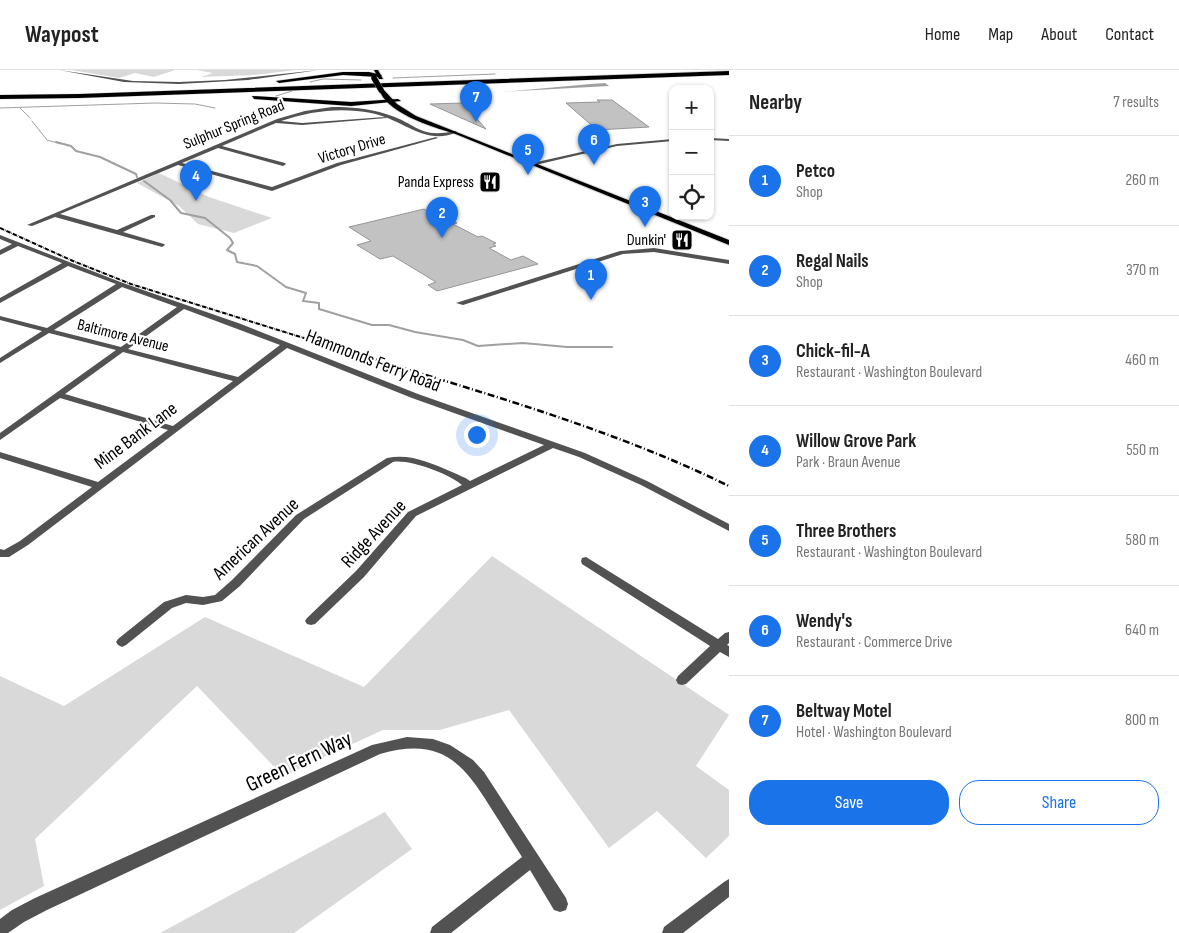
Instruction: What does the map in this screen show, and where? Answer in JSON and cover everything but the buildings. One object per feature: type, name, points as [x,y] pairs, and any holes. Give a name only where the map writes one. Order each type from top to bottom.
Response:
[{"type":"highway","points":[[174,89],[253,84],[317,73],[352,70]]},
{"type":"highway","points":[[545,76],[616,70]]},
{"type":"highway","points":[[0,95],[545,76],[729,72]]},
{"type":"highway","points":[[135,94],[382,88],[729,72]]},
{"type":"highway","points":[[317,73],[375,74]]},
{"type":"highway","points":[[613,77],[672,77],[723,80]]},
{"type":"highway","points":[[364,102],[377,99],[381,95],[382,88]]},
{"type":"highway","points":[[382,88],[337,89],[323,94],[326,98],[334,101],[394,101]]},
{"type":"highway","points":[[0,95],[216,94],[351,104],[394,101]]},
{"type":"main road","points":[[375,74],[382,88],[394,101],[411,111],[455,132],[532,164],[729,243]]},
{"type":"street","points":[[61,70],[124,81],[149,82],[228,81],[317,73]]},
{"type":"street","name":"Sulphur Spring Road","points":[[30,226],[274,122],[302,112],[338,109],[371,112],[391,117],[418,132],[442,136],[455,132]]},
{"type":"street","points":[[274,122],[302,124],[391,117]]},
{"type":"street","name":"Victory Drive","points":[[178,163],[260,188],[272,189],[339,164],[442,136]]},
{"type":"street","points":[[532,164],[617,145],[669,140]]},
{"type":"street","points":[[714,140],[729,140]]},
{"type":"street","points":[[217,146],[283,164]]},
{"type":"street","points":[[56,215],[162,245]]},
{"type":"street","points":[[118,232],[153,216]]},
{"type":"street","name":"Hammonds Ferry Road","points":[[0,237],[66,264],[184,306],[413,395],[553,444],[620,472],[729,528]]},
{"type":"street","points":[[0,253],[17,244]]},
{"type":"street","points":[[460,303],[622,252],[654,250],[729,262]]},
{"type":"street","points":[[0,301],[66,264]]},
{"type":"street","points":[[0,361],[121,284]]},
{"type":"street","points":[[0,437],[184,306]]},
{"type":"street","name":"Baltimore Avenue","points":[[0,318],[240,380]]},
{"type":"street","name":"Mine Bank Lane","points":[[3,554],[24,543],[286,345]]},
{"type":"street","points":[[58,395],[175,429]]},
{"type":"street","name":"Ridge Avenue","points":[[311,621],[360,574],[412,514],[553,444]]},
{"type":"street","points":[[0,455],[99,486]]},
{"type":"street","name":"American Avenue","points":[[122,642],[168,605],[186,599],[203,601],[218,598],[236,583],[300,517],[390,460],[402,458],[415,461],[464,481],[468,485]]},
{"type":"street","points":[[586,561],[724,648]]},
{"type":"street","points":[[682,680],[724,648],[729,636]]},
{"type":"street","name":"Green Fern Way","points":[[0,929],[18,916],[41,904],[377,749],[395,743],[411,742],[444,747],[468,763],[479,776],[560,904]]},
{"type":"street","points":[[438,933],[531,859]]},
{"type":"street","points":[[670,933],[729,887]]},
{"type":"shaded area","points":[[71,70],[175,70],[154,77],[135,73],[119,78]]},
{"type":"shaded area","points":[[197,70],[296,70],[254,75],[201,77],[213,73]]},
{"type":"shaded area","points":[[605,83],[609,86],[501,92],[591,84]]},
{"type":"shaded area","points":[[159,173],[209,197],[272,218],[234,233],[198,224],[179,206],[137,183]]},
{"type":"shaded area","points":[[492,556],[729,715],[696,766],[729,790],[729,836],[706,858],[657,811],[609,848],[509,710],[440,730],[383,730],[283,776],[197,686],[35,839],[44,886],[0,910],[0,676],[64,706],[205,617],[364,687]]},
{"type":"shaded area","points":[[385,812],[412,849],[294,933],[160,933]]},
{"type":"waterway","points":[[393,78],[495,74]]},
{"type":"waterway","points":[[310,82],[323,79],[361,80]]},
{"type":"waterway","points":[[276,96],[292,91]]},
{"type":"waterway","points":[[0,108],[155,103],[195,104],[215,108]]},
{"type":"waterway","points":[[20,108],[30,118]]},
{"type":"waterway","points":[[32,121],[47,140],[61,144]]},
{"type":"waterway","points":[[56,142],[71,146],[76,151],[100,157],[136,174],[137,177]]},
{"type":"waterway","points":[[144,181],[170,200],[181,213],[205,218],[230,238],[233,243],[227,250],[235,254],[237,262],[257,266],[286,287],[306,293],[303,301],[319,303],[319,309],[372,325],[389,325],[415,332],[463,340],[478,346],[523,343],[567,347],[612,347]]},
{"type":"railway","points":[[0,228],[73,261],[131,284],[355,354]]},
{"type":"railway","points":[[351,352],[495,396],[590,428],[683,465],[729,486]]},
{"type":"place","name":"Beltway Motel","points":[[476,122]]},
{"type":"place","name":"Wendy's","points":[[594,165]]},
{"type":"place","name":"Three Brothers","points":[[528,175]]},
{"type":"place","name":"Panda Express","points":[[490,182]]},
{"type":"place","name":"Willow Grove Park","points":[[196,201]]},
{"type":"place","name":"Chick-fil-A","points":[[645,227]]},
{"type":"place","name":"Regal Nails","points":[[442,238]]},
{"type":"place","name":"Dunkin'","points":[[682,240]]},
{"type":"place","name":"Petco","points":[[591,300]]}]
